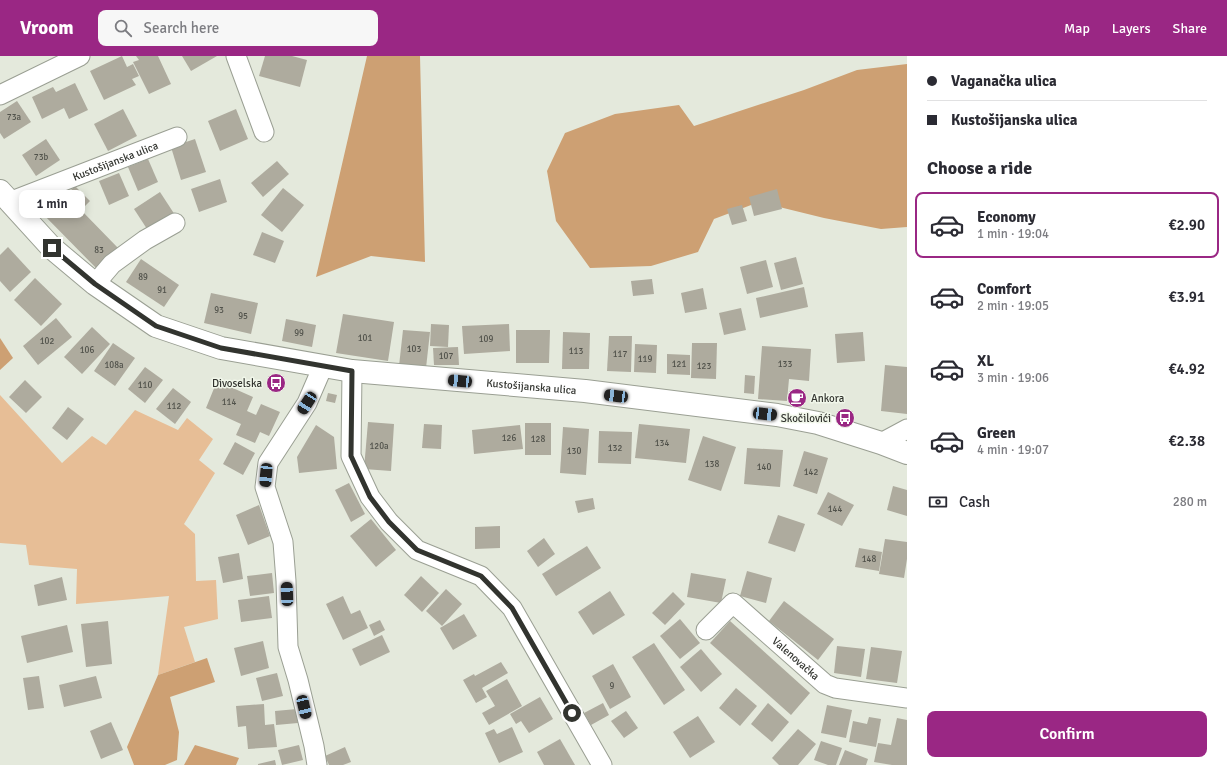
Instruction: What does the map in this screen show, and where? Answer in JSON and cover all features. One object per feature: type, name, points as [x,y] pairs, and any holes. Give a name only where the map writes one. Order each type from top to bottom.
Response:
[{"type":"street","points":[[0,95],[80,56]]},
{"type":"street","points":[[236,56],[264,132]]},
{"type":"street","name":"Kustošijanska ulica","points":[[177,137],[5,196],[52,248],[95,284],[156,326],[221,348],[352,371],[585,391],[777,416],[818,423],[907,453]]},
{"type":"street","points":[[95,284],[112,264],[145,240],[175,222]]},
{"type":"street","points":[[316,765],[314,746],[298,680],[288,647],[283,542],[265,487],[268,463],[307,403],[323,366]]},
{"type":"street","points":[[352,371],[351,456],[370,497],[389,522],[417,550],[481,576],[512,608],[602,765]]},
{"type":"street","points":[[881,443],[907,429]]},
{"type":"street","name":"Valenovačka","points":[[706,630],[733,603],[825,684],[835,688],[907,698]]},
{"type":"shaded area","points":[[367,56],[420,56],[425,262],[371,256],[316,277]]},
{"type":"shaded area","points":[[907,64],[907,227],[881,229],[824,218],[759,202],[714,219],[698,252],[651,266],[590,268],[556,221],[547,171],[565,133],[615,114],[679,105],[694,126],[804,90],[857,70]]},
{"type":"shaded area","points":[[0,338],[13,358],[0,370]]},
{"type":"shaded area","points":[[0,395],[62,463],[92,436],[106,445],[135,410],[178,430],[187,418],[213,439],[199,460],[215,473],[184,524],[195,534],[196,581],[216,580],[218,619],[184,627],[195,662],[158,675],[169,596],[76,604],[77,569],[29,565],[26,545],[0,543]]},
{"type":"shaded area","points":[[207,658],[215,682],[170,697],[179,732],[177,760],[165,765],[134,765],[127,747],[158,675]]},
{"type":"shaded area","points":[[195,745],[239,758],[236,765],[184,765]]},
{"type":"building","points":[[122,56],[127,67],[133,64],[139,76],[132,79],[136,85],[104,100],[90,71]]},
{"type":"building","points":[[136,56],[158,56],[171,84],[149,94],[133,62],[139,60]]},
{"type":"building","points":[[182,56],[217,56],[191,71]]},
{"type":"building","points":[[265,56],[292,56],[307,60],[300,87],[259,76]]},
{"type":"building","points":[[75,83],[88,110],[69,119],[64,108],[42,119],[32,97],[53,87],[56,92]]},
{"type":"building","points":[[17,101],[31,122],[4,139],[0,133],[0,112]]},
{"type":"building","points":[[123,109],[137,136],[108,151],[94,124]]},
{"type":"building","points":[[236,109],[248,139],[220,151],[208,121]]},
{"type":"building","points":[[46,139],[60,160],[36,176],[22,155]]},
{"type":"building","points":[[195,139],[206,172],[181,180],[171,147]]},
{"type":"building","points":[[148,159],[158,182],[138,191],[128,167]]},
{"type":"building","points":[[277,161],[289,174],[263,197],[251,183]]},
{"type":"building","points":[[119,173],[129,196],[109,205],[99,181]]},
{"type":"building","points":[[220,179],[227,202],[199,212],[191,189]]},
{"type":"building","points":[[75,186],[90,201],[81,210],[118,248],[97,269],[40,211],[58,193],[63,198]]},
{"type":"building","points":[[283,188],[304,205],[282,232],[261,215]]},
{"type":"building","points":[[777,189],[782,209],[754,216],[749,197]]},
{"type":"building","points":[[160,192],[175,215],[149,232],[134,209]]},
{"type":"building","points":[[742,205],[747,221],[732,225],[727,209]]},
{"type":"building","points":[[262,232],[284,241],[275,263],[253,255]]},
{"type":"building","points":[[8,247],[31,272],[10,292],[0,281],[0,255]]},
{"type":"building","points":[[796,257],[803,284],[781,290],[774,263]]},
{"type":"building","points":[[141,259],[179,285],[164,307],[126,282]]},
{"type":"building","points":[[766,260],[773,287],[747,294],[740,267]]},
{"type":"building","points":[[35,278],[62,304],[41,326],[14,300]]},
{"type":"building","points":[[652,279],[654,294],[633,296],[631,281]]},
{"type":"building","points":[[804,287],[808,307],[760,318],[756,298]]},
{"type":"building","points":[[703,288],[707,309],[685,313],[681,293]]},
{"type":"building","points":[[211,293],[258,303],[251,334],[204,323]]},
{"type":"building","points":[[741,308],[746,330],[724,335],[719,313]]},
{"type":"building","points":[[343,314],[394,322],[388,361],[336,353]]},
{"type":"building","points":[[56,318],[72,337],[38,365],[23,346]]},
{"type":"building","points":[[286,319],[316,325],[312,347],[282,341]]},
{"type":"building","points":[[431,324],[449,325],[448,347],[430,346]]},
{"type":"building","points":[[509,324],[510,351],[464,354],[462,326]]},
{"type":"building","points":[[92,327],[110,344],[82,374],[64,357]]},
{"type":"building","points":[[403,330],[430,332],[426,368],[399,366]]},
{"type":"building","points":[[516,330],[550,330],[549,363],[516,363]]},
{"type":"building","points":[[563,332],[590,333],[589,369],[562,369]]},
{"type":"building","points":[[863,332],[865,361],[837,363],[835,334]]},
{"type":"building","points":[[609,336],[632,336],[631,372],[607,371]]},
{"type":"building","points":[[113,343],[135,358],[115,386],[94,371]]},
{"type":"building","points":[[692,343],[717,343],[716,379],[691,378]]},
{"type":"building","points":[[635,344],[657,345],[656,373],[634,372]]},
{"type":"building","points":[[762,346],[811,349],[809,381],[789,379],[787,401],[758,399]]},
{"type":"building","points":[[458,347],[459,365],[434,365],[433,348]]},
{"type":"building","points":[[667,354],[690,355],[690,375],[667,374]]},
{"type":"building","points":[[885,365],[907,367],[907,414],[881,411]]},
{"type":"building","points":[[145,367],[163,380],[145,403],[128,389]]},
{"type":"building","points":[[745,375],[755,376],[754,394],[744,393]]},
{"type":"building","points":[[25,380],[42,397],[26,413],[9,397]]},
{"type":"building","points":[[217,381],[253,397],[247,411],[256,415],[261,404],[280,412],[269,436],[260,432],[255,443],[236,435],[241,424],[206,408]]},
{"type":"building","points":[[173,388],[191,402],[175,424],[156,409]]},
{"type":"building","points":[[328,393],[337,395],[335,403],[326,401]]},
{"type":"building","points":[[68,407],[84,419],[67,440],[52,428]]},
{"type":"building","points":[[368,422],[394,424],[391,471],[364,469]]},
{"type":"building","points":[[525,423],[551,423],[551,455],[525,455]]},
{"type":"building","points":[[424,424],[442,425],[441,449],[422,448]]},
{"type":"building","points":[[639,424],[690,429],[686,463],[635,458]]},
{"type":"building","points":[[316,425],[334,437],[337,469],[299,473],[297,457]]},
{"type":"building","points":[[520,425],[523,449],[474,454],[472,430]]},
{"type":"building","points":[[563,427],[589,429],[586,475],[560,473]]},
{"type":"building","points":[[599,431],[632,432],[631,464],[598,463]]},
{"type":"building","points":[[703,436],[736,447],[721,491],[688,480]]},
{"type":"building","points":[[235,442],[255,453],[243,475],[223,464]]},
{"type":"building","points":[[747,448],[783,450],[780,487],[744,484]]},
{"type":"building","points":[[804,451],[828,458],[817,494],[793,486]]},
{"type":"building","points":[[349,483],[365,514],[351,522],[335,490]]},
{"type":"building","points":[[893,486],[907,490],[907,516],[887,510]]},
{"type":"building","points":[[828,492],[854,505],[842,526],[817,514]]},
{"type":"building","points":[[593,498],[595,509],[578,513],[575,501]]},
{"type":"building","points":[[259,505],[270,536],[248,545],[236,515]]},
{"type":"building","points":[[778,515],[805,524],[795,552],[768,543]]},
{"type":"building","points":[[371,519],[396,550],[376,567],[350,536]]},
{"type":"building","points":[[500,526],[500,548],[475,549],[475,527]]},
{"type":"building","points":[[544,538],[555,554],[538,567],[527,551]]},
{"type":"building","points":[[885,539],[907,542],[907,559],[904,578],[879,574]]},
{"type":"building","points":[[587,546],[601,568],[556,596],[542,574]]},
{"type":"building","points":[[859,548],[882,552],[879,571],[855,567]]},
{"type":"building","points":[[239,553],[243,579],[223,583],[218,557]]},
{"type":"building","points":[[747,571],[772,578],[766,603],[740,596]]},
{"type":"building","points":[[272,573],[274,593],[250,596],[247,576]]},
{"type":"building","points":[[691,573],[726,579],[721,603],[687,597]]},
{"type":"building","points":[[421,576],[439,593],[422,612],[404,595]]},
{"type":"building","points":[[62,577],[67,600],[38,606],[34,585]]},
{"type":"building","points":[[446,589],[462,604],[442,626],[426,611]]},
{"type":"building","points":[[610,591],[625,615],[593,635],[578,612]]},
{"type":"building","points":[[673,592],[685,604],[665,625],[652,613]]},
{"type":"building","points":[[269,596],[272,618],[241,622],[238,600]]},
{"type":"building","points":[[343,596],[351,614],[360,610],[368,628],[343,640],[326,604]]},
{"type":"building","points":[[784,601],[834,639],[818,660],[769,621]]},
{"type":"building","points":[[464,614],[477,636],[453,650],[440,628]]},
{"type":"building","points":[[680,619],[700,643],[680,659],[660,636]]},
{"type":"building","points":[[380,620],[385,630],[374,636],[369,625]]},
{"type":"building","points":[[108,621],[112,664],[86,667],[81,624]]},
{"type":"building","points":[[730,621],[810,693],[791,715],[710,643]]},
{"type":"building","points":[[67,625],[73,652],[27,663],[21,636]]},
{"type":"building","points":[[382,635],[390,652],[360,666],[352,649]]},
{"type":"building","points":[[263,641],[269,668],[241,676],[234,648]]},
{"type":"building","points":[[654,643],[685,690],[664,705],[632,657]]},
{"type":"building","points":[[837,646],[865,649],[861,677],[834,673]]},
{"type":"building","points":[[871,647],[902,651],[897,683],[866,679]]},
{"type":"building","points":[[701,649],[722,674],[701,692],[680,667]]},
{"type":"building","points":[[501,662],[508,673],[482,688],[487,697],[476,703],[463,680],[474,674],[475,676]]},
{"type":"building","points":[[613,664],[631,697],[610,709],[592,676]]},
{"type":"building","points":[[277,673],[283,696],[262,701],[256,678]]},
{"type":"building","points":[[39,676],[44,708],[28,710],[23,678]]},
{"type":"building","points":[[96,676],[102,698],[64,707],[59,685]]},
{"type":"building","points":[[507,679],[522,706],[489,725],[482,713],[495,706],[486,691]]},
{"type":"building","points":[[736,688],[757,706],[740,726],[719,708]]},
{"type":"building","points":[[540,697],[553,719],[529,733],[521,721],[516,724],[510,714]]},
{"type":"building","points":[[603,703],[609,715],[591,725],[584,713]]},
{"type":"building","points":[[768,703],[789,722],[772,742],[751,724]]},
{"type":"building","points":[[264,704],[265,725],[274,724],[277,747],[248,749],[246,726],[238,727],[236,706]]},
{"type":"building","points":[[827,705],[852,710],[846,738],[821,733]]},
{"type":"building","points":[[297,709],[298,723],[276,725],[275,711]]},
{"type":"building","points":[[626,711],[638,728],[624,738],[611,721]]},
{"type":"building","points":[[698,716],[715,742],[690,758],[673,732]]},
{"type":"building","points":[[869,717],[881,719],[876,747],[849,742],[853,721],[867,724]]},
{"type":"building","points":[[897,718],[907,720],[907,765],[892,765],[874,762],[878,743],[891,745]]},
{"type":"building","points":[[111,722],[123,750],[101,759],[90,731]]},
{"type":"building","points":[[512,727],[523,752],[499,763],[485,733],[494,729],[497,734]]},
{"type":"building","points":[[798,729],[816,744],[798,765],[779,765],[772,758]]},
{"type":"building","points":[[560,739],[575,765],[544,765],[537,752]]},
{"type":"building","points":[[821,741],[842,748],[836,765],[828,765],[814,760]]},
{"type":"building","points":[[299,745],[303,760],[282,765],[278,750]]},
{"type":"building","points":[[345,747],[351,762],[343,765],[329,765],[325,756]]},
{"type":"building","points":[[845,750],[868,759],[866,765],[839,765]]},
{"type":"building","points":[[275,760],[276,765],[258,765],[258,764]]},
{"type":"place","name":"Divoselska","points":[[276,383]]},
{"type":"place","name":"Ankora","points":[[797,398]]},
{"type":"place","name":"Skočilovići","points":[[845,418]]},
{"type":"route","points":[[52,248],[95,284],[156,326],[221,348],[352,371],[351,456],[370,497],[389,522],[417,550],[481,576],[512,608],[572,713]]}]
